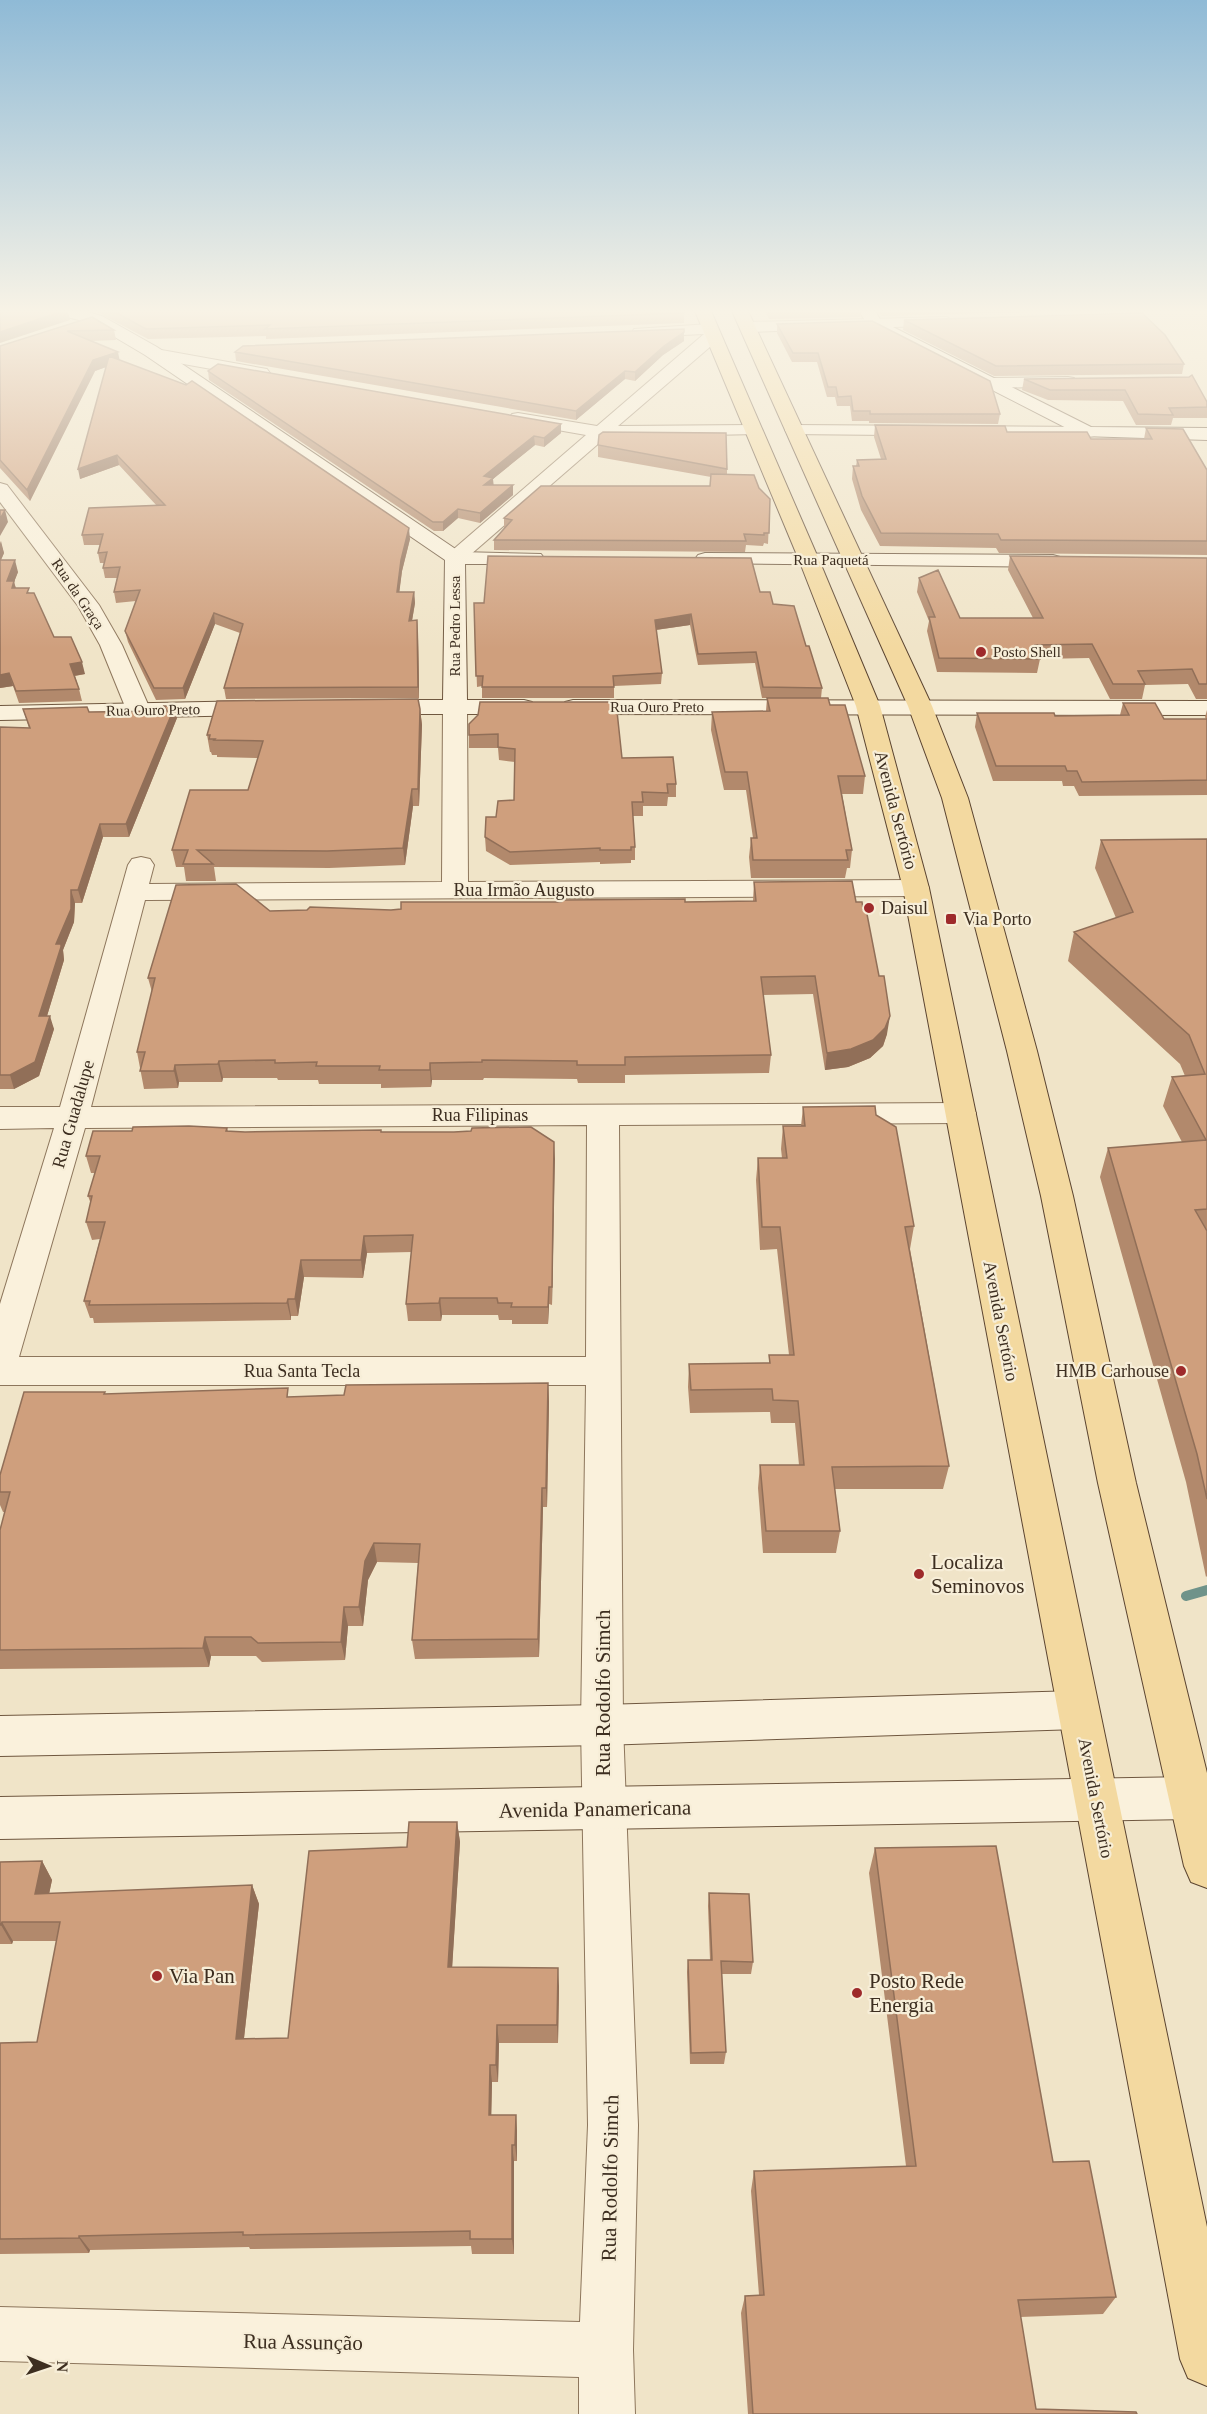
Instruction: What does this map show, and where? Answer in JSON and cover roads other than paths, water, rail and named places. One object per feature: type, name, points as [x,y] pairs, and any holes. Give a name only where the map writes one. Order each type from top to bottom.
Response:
[{"type":"main road","name":"Avenida Sertório","points":[[750,424],[868,706],[916,888],[1207,2358]]},
{"type":"main road","points":[[791,424],[920,706],[955,798],[1022,1051],[1057,1196],[1117,1483],[1207,1866]]},
{"type":"street","points":[[257,424],[454,558],[549,558]]},
{"type":"street","points":[[550,424],[599,432],[753,430]]},
{"type":"street","name":"Rua Pedro Lessa","points":[[455,890],[454,558],[608,424]]},
{"type":"street","points":[[1072,424],[1088,432]]},
{"type":"street","points":[[794,430],[1207,434]]},
{"type":"street","name":"Rua da Graça","points":[[0,489],[88,605],[111,645],[138,709]]},
{"type":"street","name":"Rua Paquetá","points":[[679,559],[1075,561]]},
{"type":"street","name":"Rua Ouro Preto","points":[[350,708],[868,706],[1207,708]]},
{"type":"street","name":"Rua Ouro Preto","points":[[0,713],[279,708]]},
{"type":"street","name":"Rua Irmão Augusto","points":[[137,879],[455,890],[916,888]]},
{"type":"street","name":"Rua Guadalupe","points":[[0,1362],[73,1117],[137,879]]},
{"type":"street","name":"Rua Filipinas","points":[[0,1118],[960,1113]]},
{"type":"street","name":"Rua Rodolfo Simch","points":[[603,1115],[602,1725],[613,2125],[606,2350],[607,2414]]},
{"type":"street","name":"Rua Santa Tecla","points":[[0,1371],[604,1371]]},
{"type":"street","points":[[0,1736],[602,1725],[1078,1710]]},
{"type":"street","name":"Avenida Panamericana","points":[[0,1818],[1190,1798]]},
{"type":"street","name":"Rua Assunção","points":[[0,2334],[606,2350]]},
{"type":"waterway","points":[[1186,1596],[1207,1590]]},
{"type":"place","name":"Posto Shell","points":[[981,652]]},
{"type":"place","name":"Daisul","points":[[869,908]]},
{"type":"place","name":"Via Porto","points":[[951,919]]},
{"type":"place","name":"HMB Carhouse","points":[[1181,1371]]},
{"type":"place","name":"Localiza Seminovos","points":[[919,1574]]},
{"type":"place","name":"Via Pan","points":[[157,1976]]},
{"type":"place","name":"Posto Rede Energia","points":[[857,1993]]}]
